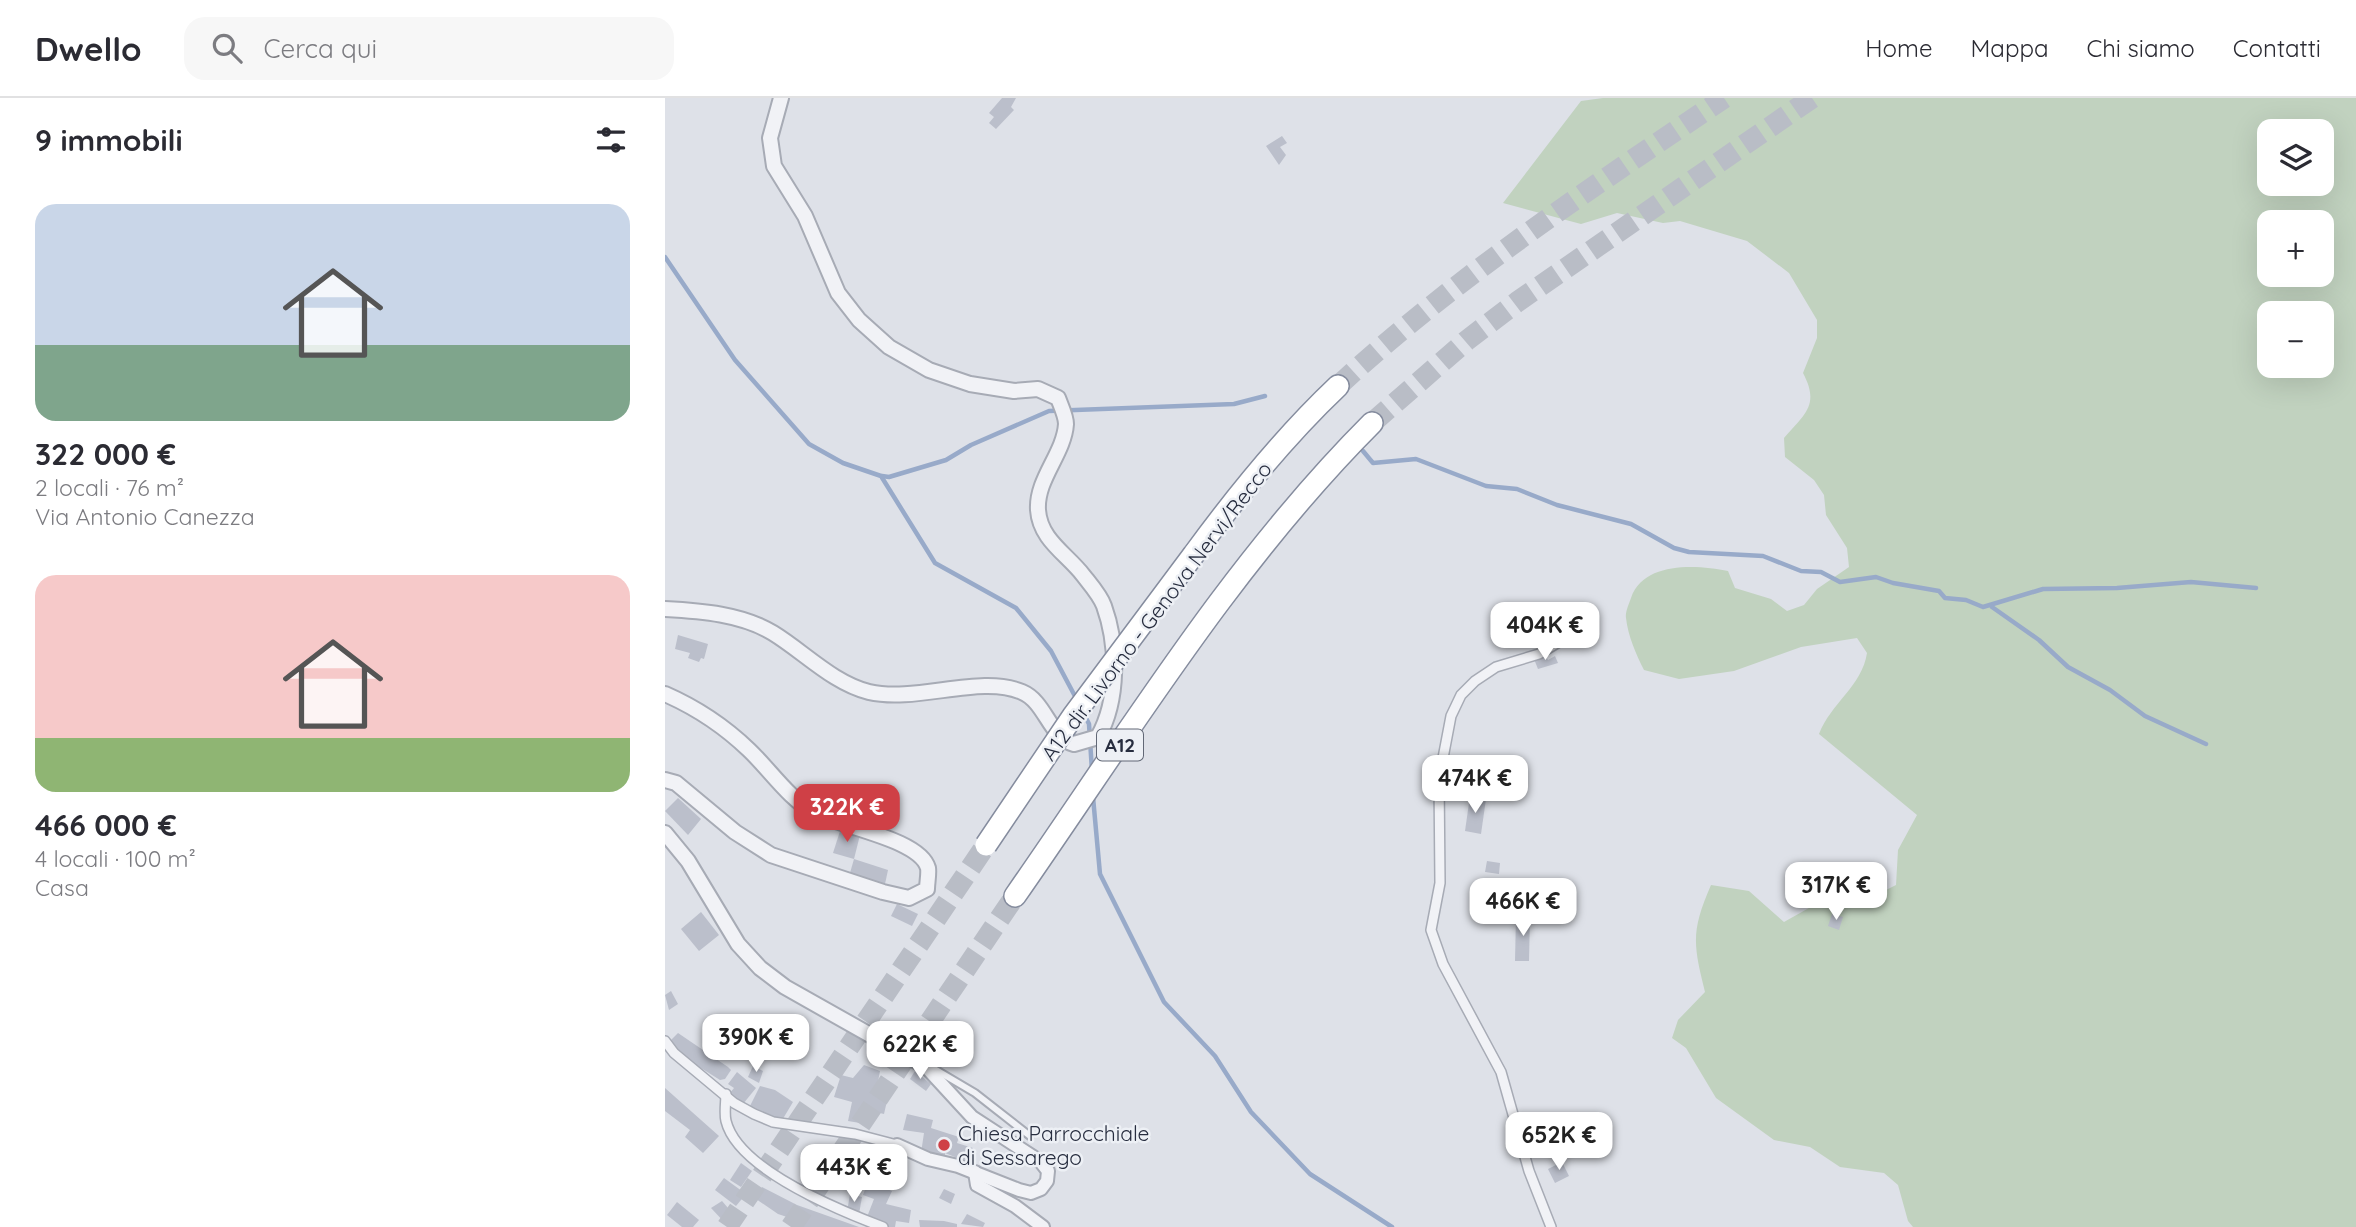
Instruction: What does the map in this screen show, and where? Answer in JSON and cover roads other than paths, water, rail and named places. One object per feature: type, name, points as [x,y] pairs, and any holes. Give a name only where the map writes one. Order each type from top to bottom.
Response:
[{"type":"highway","name":"A12 dir. Livorno - Genova Nervi/Recco","points":[[986,845],[1073,716],[1238,495],[1298,426],[1338,386]]},
{"type":"highway","name":"A12","points":[[1015,896],[1225,594],[1302,496],[1373,423]]},
{"type":"street","points":[[665,609],[699,611],[739,619],[772,632],[842,681],[865,691],[892,696],[959,688],[999,688],[1023,692],[1044,712],[1060,737],[1074,744],[1098,737],[1106,724],[1113,695],[1114,660],[1104,604],[1082,572],[1044,530],[1038,509],[1043,483],[1060,447],[1066,422],[1058,398],[1038,389],[1014,391],[970,384],[929,370],[889,346],[859,320],[838,293],[805,216],[774,166],[770,138],[781,98]]},
{"type":"street","points":[[1551,1227],[1529,1171],[1501,1072],[1443,964],[1431,930],[1440,883],[1439,779],[1451,716],[1461,695],[1475,681],[1496,667],[1539,654],[1577,631]]},
{"type":"street","points":[[665,694],[695,707],[724,728],[808,809],[831,821],[894,841],[916,851],[928,868],[927,889],[909,898],[771,855],[735,832],[676,783],[665,780]]},
{"type":"street","points":[[665,833],[688,861],[738,944],[760,968],[785,987],[925,1066],[960,1106],[1041,1162],[1048,1175],[1041,1189],[1031,1193],[975,1172],[928,1159],[897,1145],[855,1135],[773,1122],[734,1103],[674,1053],[665,1041]]},
{"type":"street","points":[[726,1094],[725,1120],[744,1148],[789,1185],[820,1202],[883,1227]]},
{"type":"street","points":[[975,1172],[977,1185],[996,1194],[1043,1227]]},
{"type":"lane","points":[[925,1066],[967,1087],[1030,1136]]},
{"type":"waterway","points":[[665,257],[735,360],[809,444],[843,463],[881,476],[935,563],[1016,608],[1051,651],[1077,700]]},
{"type":"waterway","points":[[882,476],[889,477],[946,460],[971,445],[1049,411],[1234,404],[1265,396]]},
{"type":"waterway","points":[[1363,451],[1373,463],[1416,459],[1486,486],[1517,489],[1557,505],[1631,524],[1674,548],[1689,552],[1763,556],[1801,571],[1821,572],[1840,582],[1876,577],[1893,583],[1939,591],[1945,598],[1966,600],[1983,607],[2043,589],[2117,588],[2191,582],[2256,588]]},
{"type":"waterway","points":[[1992,607],[2039,640],[2068,667],[2110,690],[2145,716],[2206,744]]},
{"type":"waterway","points":[[1084,714],[1089,724],[1092,771]]},
{"type":"waterway","points":[[1093,797],[1100,874],[1164,1002],[1215,1056],[1251,1112],[1310,1174],[1392,1227]]},
{"type":"tunnel","points":[[1338,386],[1430,307],[1525,235],[1724,98]]},
{"type":"tunnel","points":[[1372,423],[1466,341],[1517,302],[1812,98]]},
{"type":"tunnel","points":[[727,1227],[986,845]]},
{"type":"tunnel","points":[[791,1227],[1015,896]]},
{"type":"place","name":"Chiesa Parrocchiale di Sessarego","points":[[944,1145]]}]
